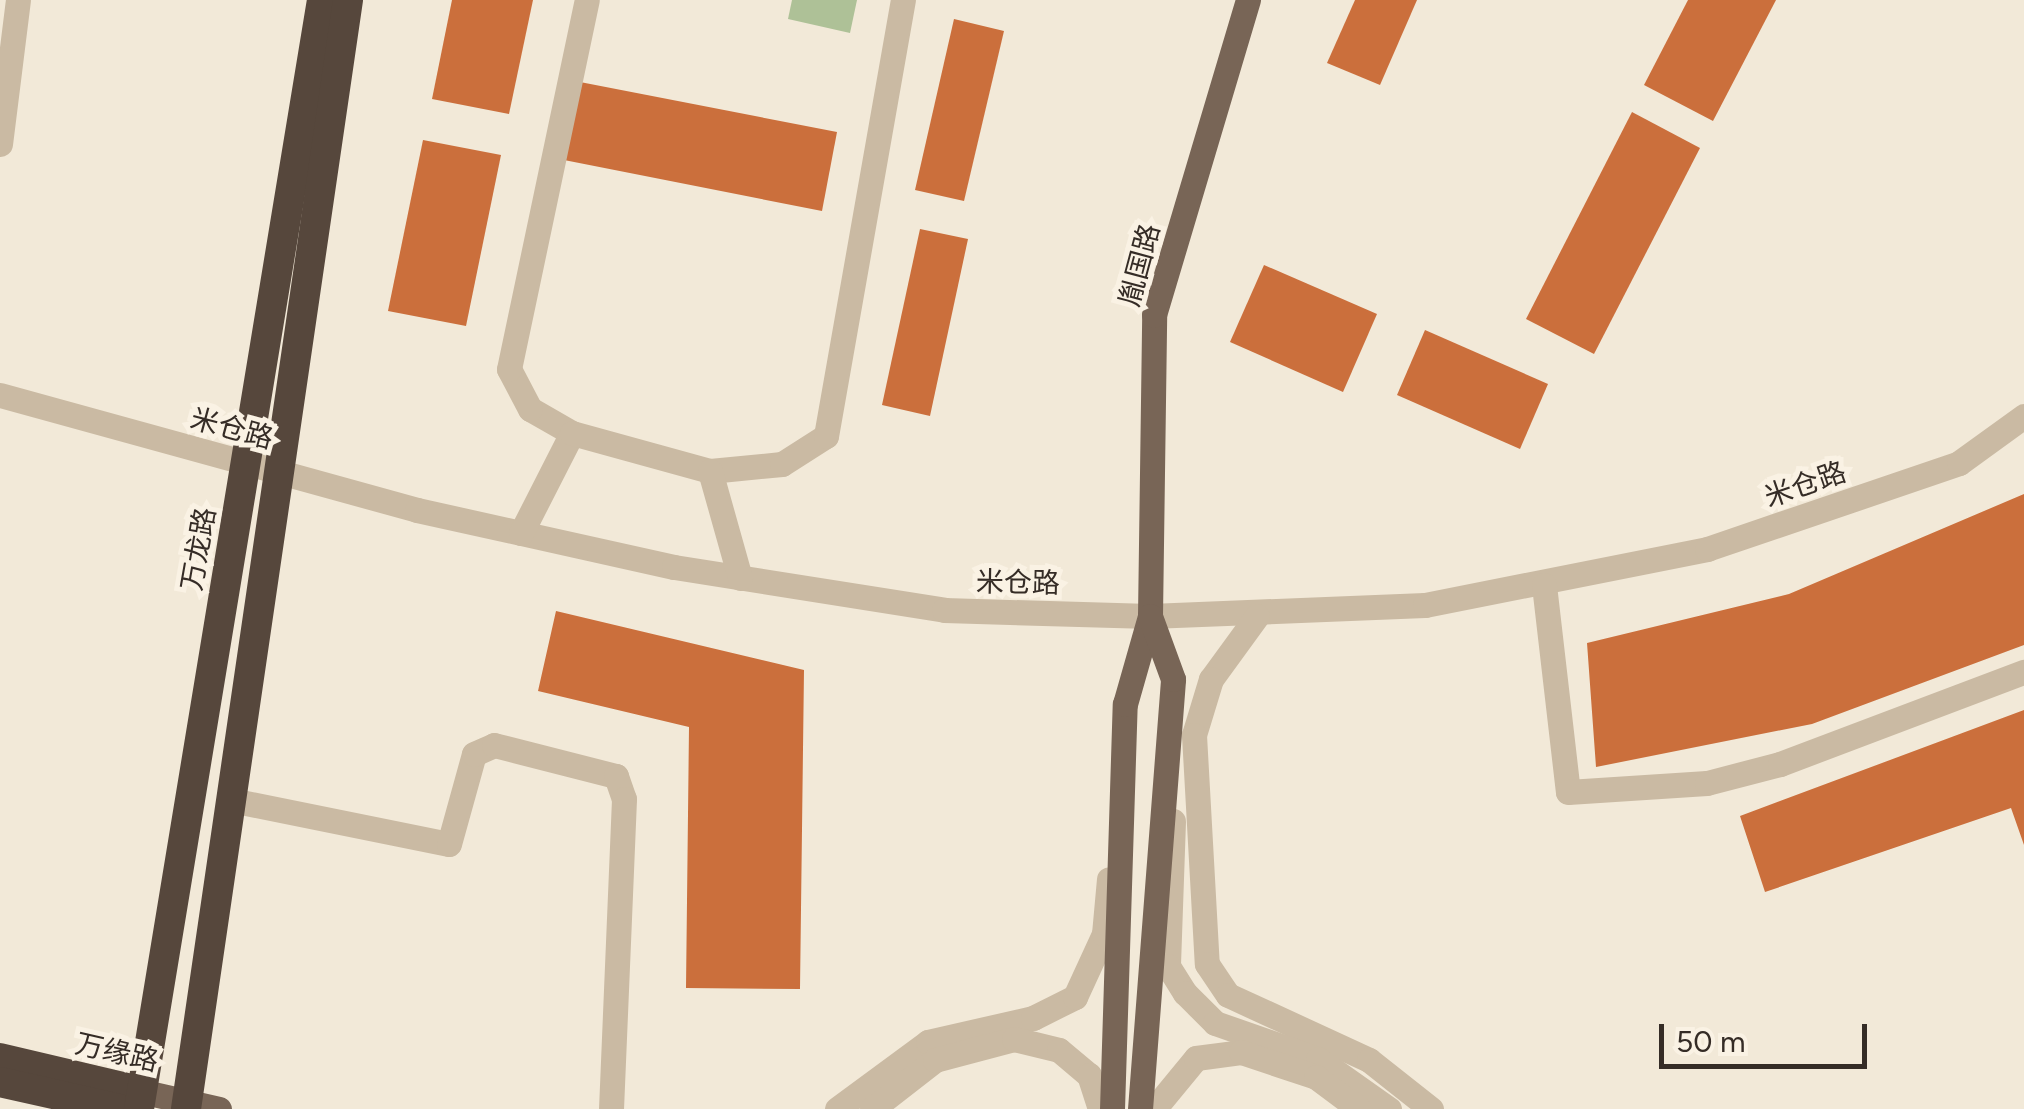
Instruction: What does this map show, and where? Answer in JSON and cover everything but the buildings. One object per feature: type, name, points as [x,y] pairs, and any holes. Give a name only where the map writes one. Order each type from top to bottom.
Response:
[{"type":"highway","name":"万龙路","points":[[133,1103],[322,0]]},
{"type":"highway","points":[[186,1105],[348,0]]},
{"type":"highway","name":"万缘路","points":[[0,1058],[133,1103]]},
{"type":"highway","name":"万缘路","points":[[0,1082],[133,1103]]},
{"type":"main road","name":"胤国路","points":[[1112,1109],[1125,704],[1150,616],[1154,315],[1248,0]]},
{"type":"main road","name":"胤国路","points":[[1140,1109],[1173,679],[1150,616]]},
{"type":"main road","name":"万缘路","points":[[133,1103],[219,1109]]},
{"type":"street","points":[[0,144],[18,0]]},
{"type":"street","points":[[586,0],[510,369],[530,408],[572,434],[710,471],[782,464],[826,436],[903,0]]},
{"type":"street","name":"米仓路","points":[[0,396],[245,464],[522,533],[740,578],[944,610],[1150,616],[1256,616],[1544,586],[1707,550],[1960,463],[2024,416]]},
{"type":"street","points":[[522,533],[572,434]]},
{"type":"street","points":[[710,471],[740,578]]},
{"type":"street","points":[[1544,586],[1568,792],[1707,783],[1780,764],[2024,672]]},
{"type":"street","points":[[1256,616],[1210,680],[1194,735],[1206,964],[1228,995],[1369,1060],[1431,1109]]},
{"type":"street","points":[[1173,679],[1168,966],[1216,1023],[1318,1059],[1388,1109]]},
{"type":"street","points":[[836,1109],[928,1042],[1033,1018],[1075,997],[1104,934],[1125,704]]},
{"type":"street","points":[[231,800],[449,844],[474,754],[494,746],[616,776],[624,799],[612,1109]]},
{"type":"street","points":[[872,1109],[936,1060],[1014,1039],[1059,1050],[1089,1075],[1100,1109]]},
{"type":"street","points":[[1154,1109],[1196,1058],[1241,1052],[1316,1078],[1359,1109]]},
{"type":"green space","points":[[792,0],[857,0],[850,33],[788,19]]}]
